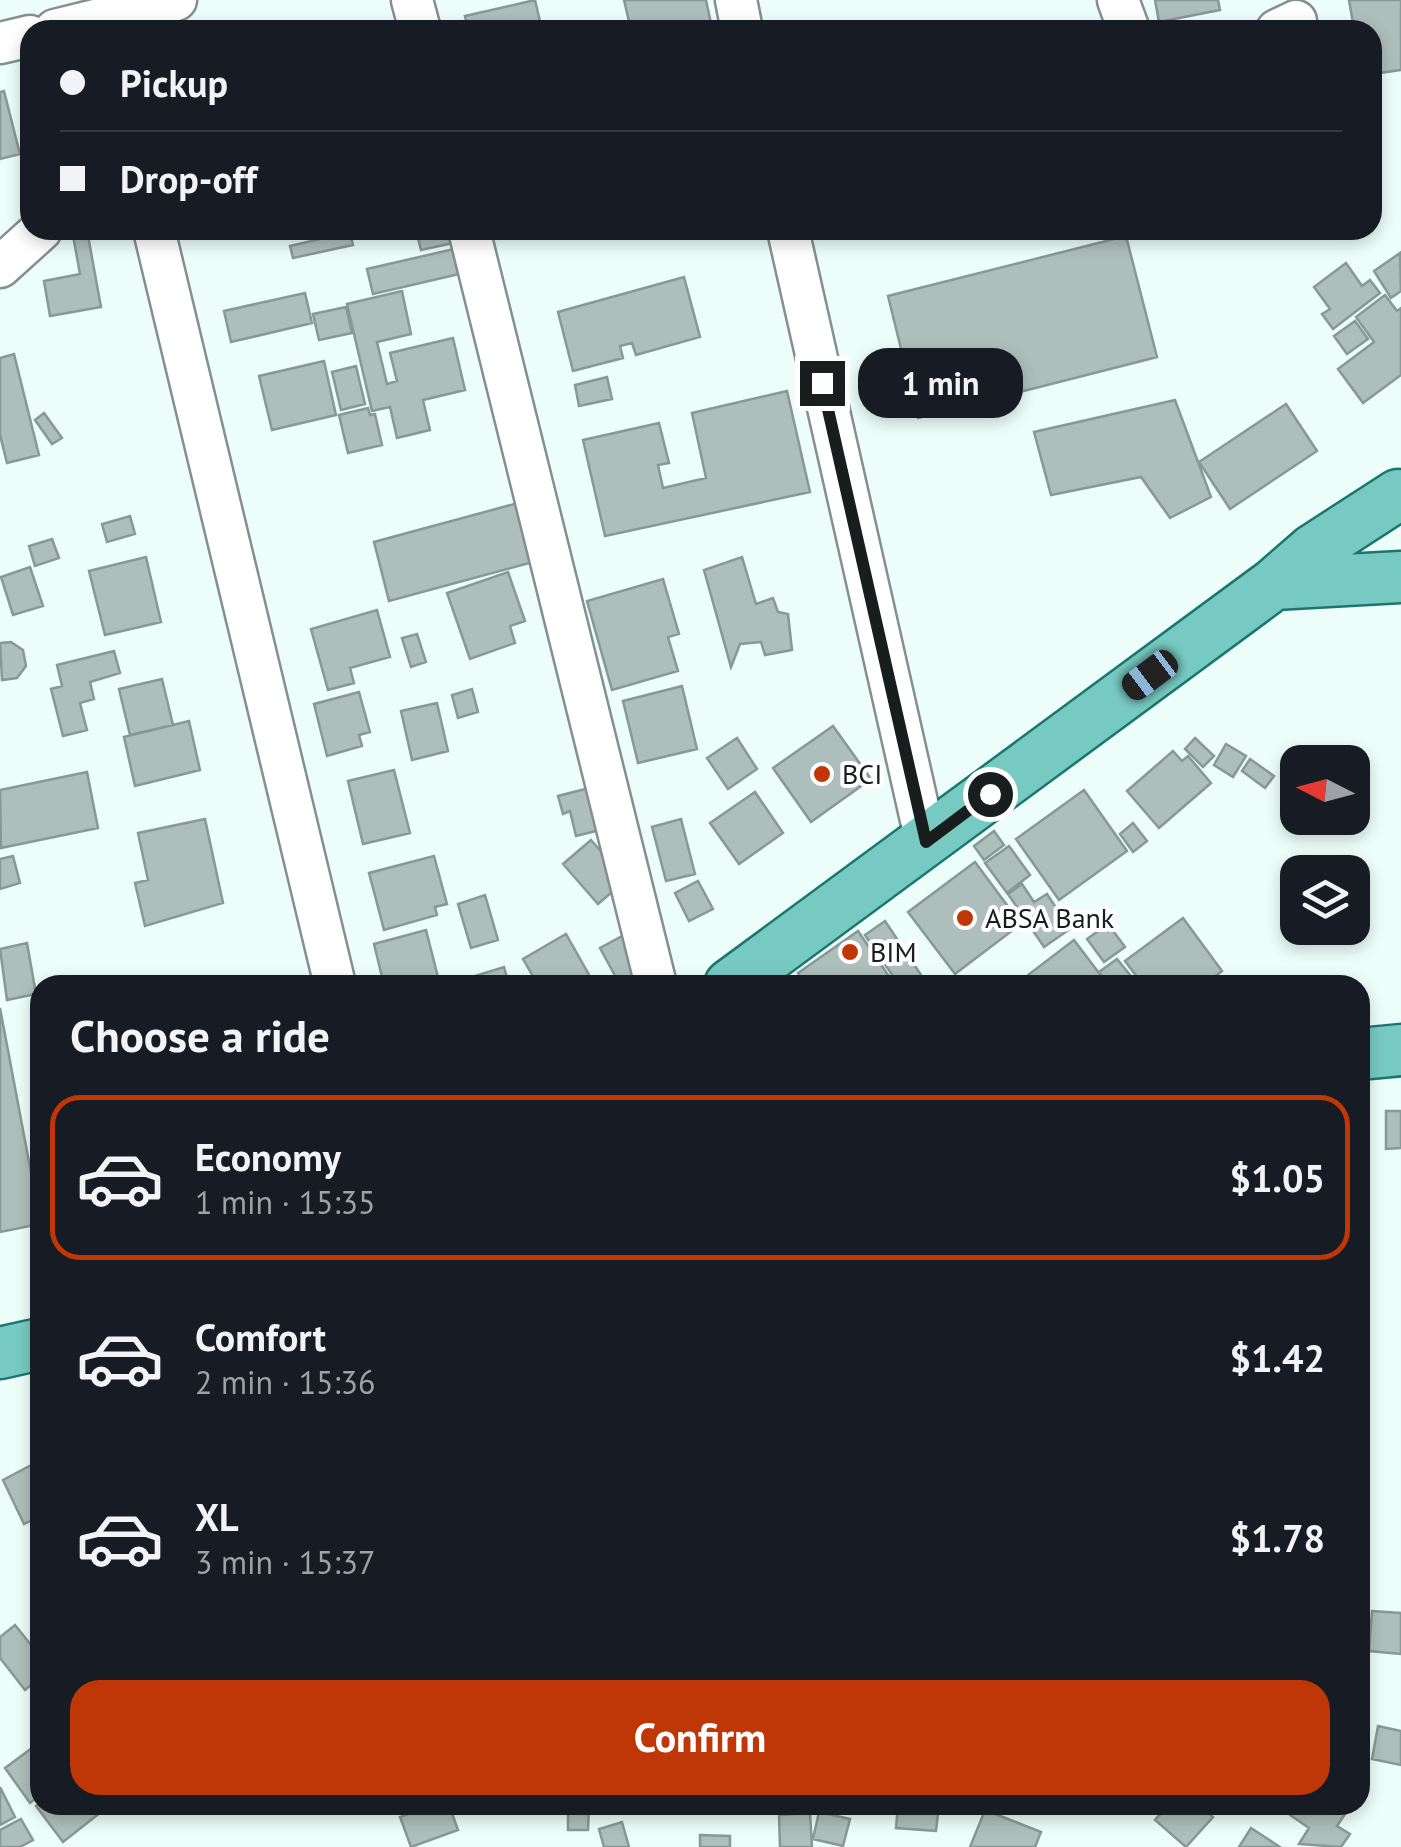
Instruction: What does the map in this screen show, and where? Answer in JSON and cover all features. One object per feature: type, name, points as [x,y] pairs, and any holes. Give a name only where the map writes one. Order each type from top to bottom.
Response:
[{"type":"main road","points":[[744,975],[1274,584],[1313,550],[1400,492]]},
{"type":"main road","points":[[1400,492],[1390,516],[1390,538],[1401,561]]},
{"type":"main road","points":[[1274,584],[1401,576]]},
{"type":"main road","points":[[1370,1053],[1401,1050]]},
{"type":"main road","points":[[0,1353],[30,1346]]},
{"type":"street","points":[[83,20],[176,0]]},
{"type":"street","points":[[0,267],[29,240]]},
{"type":"street","points":[[156,240],[332,975]]},
{"type":"street","points":[[471,240],[654,975]]},
{"type":"street","points":[[790,240],[926,842]]},
{"type":"building","points":[[535,0],[540,20],[466,20],[465,16]]},
{"type":"building","points":[[624,0],[706,0],[710,20],[629,20]]},
{"type":"building","points":[[1155,0],[1218,0],[1220,10],[1159,20]]},
{"type":"building","points":[[1349,0],[1401,0],[1401,70],[1382,73],[1382,20],[1352,20]]},
{"type":"building","points":[[4,91],[20,154],[0,159],[0,92]]},
{"type":"building","points":[[74,240],[89,240],[101,307],[50,316],[44,281],[80,274]]},
{"type":"building","points":[[316,240],[352,240],[353,245],[293,258],[290,246]]},
{"type":"building","points":[[418,240],[467,240],[421,250]]},
{"type":"building","points":[[1110,240],[1127,240],[1157,357],[918,418],[888,296]]},
{"type":"building","points":[[467,246],[472,271],[373,294],[367,269]]},
{"type":"building","points":[[1400,253],[1401,291],[1391,298],[1374,271]]},
{"type":"building","points":[[1346,263],[1362,286],[1370,280],[1380,293],[1333,329],[1322,314],[1330,309],[1314,287]]},
{"type":"building","points":[[684,277],[700,337],[636,355],[632,343],[620,346],[623,358],[573,371],[558,312]]},
{"type":"building","points":[[402,291],[411,334],[377,342],[387,384],[397,381],[390,353],[453,338],[465,390],[423,400],[430,430],[397,438],[390,407],[372,411],[347,304]]},
{"type":"building","points":[[305,293],[312,323],[231,342],[224,311]]},
{"type":"building","points":[[1385,295],[1397,311],[1401,308],[1401,375],[1363,403],[1338,369],[1374,342],[1356,317]]},
{"type":"building","points":[[346,307],[352,333],[319,340],[313,314]]},
{"type":"building","points":[[1355,321],[1368,339],[1347,354],[1334,336]]},
{"type":"building","points":[[14,354],[39,455],[7,463],[0,435],[0,358]]},
{"type":"building","points":[[324,361],[336,415],[272,430],[259,376]]},
{"type":"building","points":[[356,366],[365,404],[341,410],[332,372]]},
{"type":"building","points":[[607,377],[612,399],[579,406],[575,385]]},
{"type":"building","points":[[787,391],[810,492],[605,536],[583,440],[659,423],[669,463],[658,465],[663,488],[706,478],[692,413]]},
{"type":"building","points":[[1175,400],[1211,497],[1170,518],[1141,477],[1051,495],[1034,432]]},
{"type":"building","points":[[1286,404],[1317,451],[1230,509],[1199,462]]},
{"type":"building","points":[[368,408],[370,415],[375,414],[382,445],[348,453],[339,415]]},
{"type":"building","points":[[44,413],[62,438],[52,444],[35,420]]},
{"type":"building","points":[[518,503],[533,562],[389,601],[374,542]]},
{"type":"building","points":[[130,516],[135,534],[107,542],[102,524]]},
{"type":"building","points":[[52,539],[59,558],[35,566],[29,546]]},
{"type":"building","points":[[146,557],[161,622],[105,635],[89,571]]},
{"type":"building","points":[[742,557],[756,604],[773,598],[778,612],[788,614],[792,650],[765,655],[761,642],[740,644],[731,667],[704,570]]},
{"type":"building","points":[[30,567],[43,606],[13,615],[1,577]]},
{"type":"building","points":[[508,572],[525,621],[510,626],[515,643],[470,659],[447,593]]},
{"type":"building","points":[[663,579],[679,634],[668,637],[678,671],[612,690],[587,601]]},
{"type":"building","points":[[377,610],[390,657],[350,668],[354,683],[328,690],[311,629]]},
{"type":"building","points":[[417,634],[426,662],[411,667],[402,638]]},
{"type":"building","points":[[11,642],[23,650],[26,666],[17,678],[2,680],[0,643]]},
{"type":"building","points":[[114,651],[120,673],[90,682],[94,699],[80,703],[87,730],[63,736],[51,689],[62,686],[57,665]]},
{"type":"building","points":[[162,679],[173,725],[130,735],[119,689]]},
{"type":"building","points":[[682,686],[697,749],[638,763],[623,701]]},
{"type":"building","points":[[472,689],[478,712],[458,718],[452,695]]},
{"type":"building","points":[[359,692],[370,732],[359,735],[362,746],[327,756],[314,704]]},
{"type":"building","points":[[437,703],[448,751],[412,760],[401,711]]},
{"type":"building","points":[[189,721],[200,770],[135,786],[124,737]]},
{"type":"building","name":"BCI","points":[[833,726],[871,779],[811,822],[773,768]]},
{"type":"building","points":[[737,738],[757,769],[728,789],[707,758]]},
{"type":"building","points":[[1195,738],[1214,756],[1203,767],[1185,749]]},
{"type":"building","points":[[1226,744],[1246,756],[1233,777],[1214,765]]},
{"type":"building","points":[[1173,751],[1182,761],[1188,756],[1211,783],[1159,828],[1127,791]]},
{"type":"building","points":[[1250,759],[1274,776],[1265,788],[1242,771]]},
{"type":"building","points":[[394,770],[410,833],[363,844],[348,781]]},
{"type":"building","points":[[87,772],[98,828],[1,848],[0,790]]},
{"type":"building","points":[[593,787],[604,829],[576,836],[570,811],[563,814],[558,796]]},
{"type":"building","points":[[1084,790],[1127,851],[1059,900],[1016,839]]},
{"type":"building","points":[[755,792],[783,833],[739,864],[710,823]]},
{"type":"building","points":[[205,819],[223,903],[145,926],[135,883],[148,880],[138,833]]},
{"type":"building","points":[[681,819],[695,874],[666,881],[652,827]]},
{"type":"building","points":[[1133,823],[1147,841],[1133,852],[1120,834]]},
{"type":"building","points":[[994,831],[1004,845],[984,860],[974,846]]},
{"type":"building","points":[[591,840],[626,880],[598,904],[563,864]]},
{"type":"building","points":[[1009,846],[1030,875],[1007,893],[985,863]]},
{"type":"building","points":[[13,856],[20,883],[0,889],[0,859]]},
{"type":"building","points":[[434,856],[447,904],[435,907],[437,915],[384,930],[369,873]]},
{"type":"building","name":"ABSA Bank","points":[[975,862],[1021,924],[955,974],[908,912]]},
{"type":"building","points":[[698,881],[713,909],[689,921],[675,893]]},
{"type":"building","points":[[1022,884],[1034,902],[1047,894],[1070,929],[1044,947],[1008,894]]},
{"type":"building","points":[[485,895],[498,940],[471,948],[458,904]]},
{"type":"building","points":[[1183,918],[1222,971],[1217,975],[1136,975],[1125,961]]},
{"type":"building","points":[[885,921],[921,975],[892,975],[865,935]]},
{"type":"building","points":[[1108,924],[1125,947],[1104,962],[1087,939]]},
{"type":"building","points":[[426,930],[437,975],[382,975],[374,944]]},
{"type":"building","name":"BIM","points":[[858,931],[888,975],[799,975]]},
{"type":"building","points":[[566,934],[589,975],[532,975],[523,959]]},
{"type":"building","points":[[626,934],[647,974],[615,975],[600,948]]},
{"type":"building","points":[[1074,940],[1100,975],[1028,975]]},
{"type":"building","points":[[27,943],[33,975],[30,995],[7,1000],[0,949]]},
{"type":"building","points":[[1117,959],[1130,975],[1101,975],[1099,972]]},
{"type":"building","points":[[504,967],[506,975],[478,975]]},
{"type":"building","points":[[0,1008],[30,1170],[30,1226],[0,1232]]},
{"type":"building","points":[[1386,1111],[1401,1111],[1401,1148],[1386,1149]]},
{"type":"building","points":[[30,1466],[30,1521],[24,1524],[3,1480]]},
{"type":"building","points":[[1372,1611],[1401,1613],[1401,1654],[1370,1651]]},
{"type":"building","points":[[15,1625],[30,1644],[30,1686],[25,1690],[0,1658],[0,1637]]},
{"type":"building","points":[[1378,1726],[1401,1731],[1401,1765],[1372,1759]]},
{"type":"building","points":[[30,1749],[30,1803],[5,1768]]},
{"type":"building","points":[[0,1787],[15,1817],[0,1825]]},
{"type":"building","points":[[43,1815],[97,1815],[63,1842]]},
{"type":"building","points":[[453,1815],[458,1830],[411,1847],[400,1817]]},
{"type":"building","points":[[568,1815],[589,1815],[588,1830],[568,1830]]},
{"type":"building","points":[[779,1815],[810,1815],[812,1847],[780,1847]]},
{"type":"building","points":[[818,1815],[850,1819],[843,1846],[813,1839]]},
{"type":"building","points":[[897,1815],[938,1815],[936,1831],[896,1828]]},
{"type":"building","points":[[983,1815],[998,1815],[1041,1832],[1035,1847],[970,1847]]},
{"type":"building","points":[[1159,1815],[1213,1817],[1186,1847],[1155,1820]]},
{"type":"building","points":[[1290,1815],[1344,1815],[1337,1826],[1350,1834],[1341,1847],[1299,1844],[1309,1828]]},
{"type":"building","points":[[21,1819],[33,1840],[20,1847],[0,1847],[0,1830]]},
{"type":"building","points":[[622,1822],[629,1847],[604,1847],[599,1829]]},
{"type":"building","points":[[1251,1828],[1280,1847],[1239,1847]]},
{"type":"building","points":[[700,1835],[730,1836],[730,1847],[700,1847]]},
{"type":"place","name":"BCI","points":[[822,774]]},
{"type":"place","name":"ABSA Bank","points":[[965,918]]},
{"type":"place","name":"BIM","points":[[850,952]]},
{"type":"route","points":[[822,383],[926,842],[990,794]]}]
